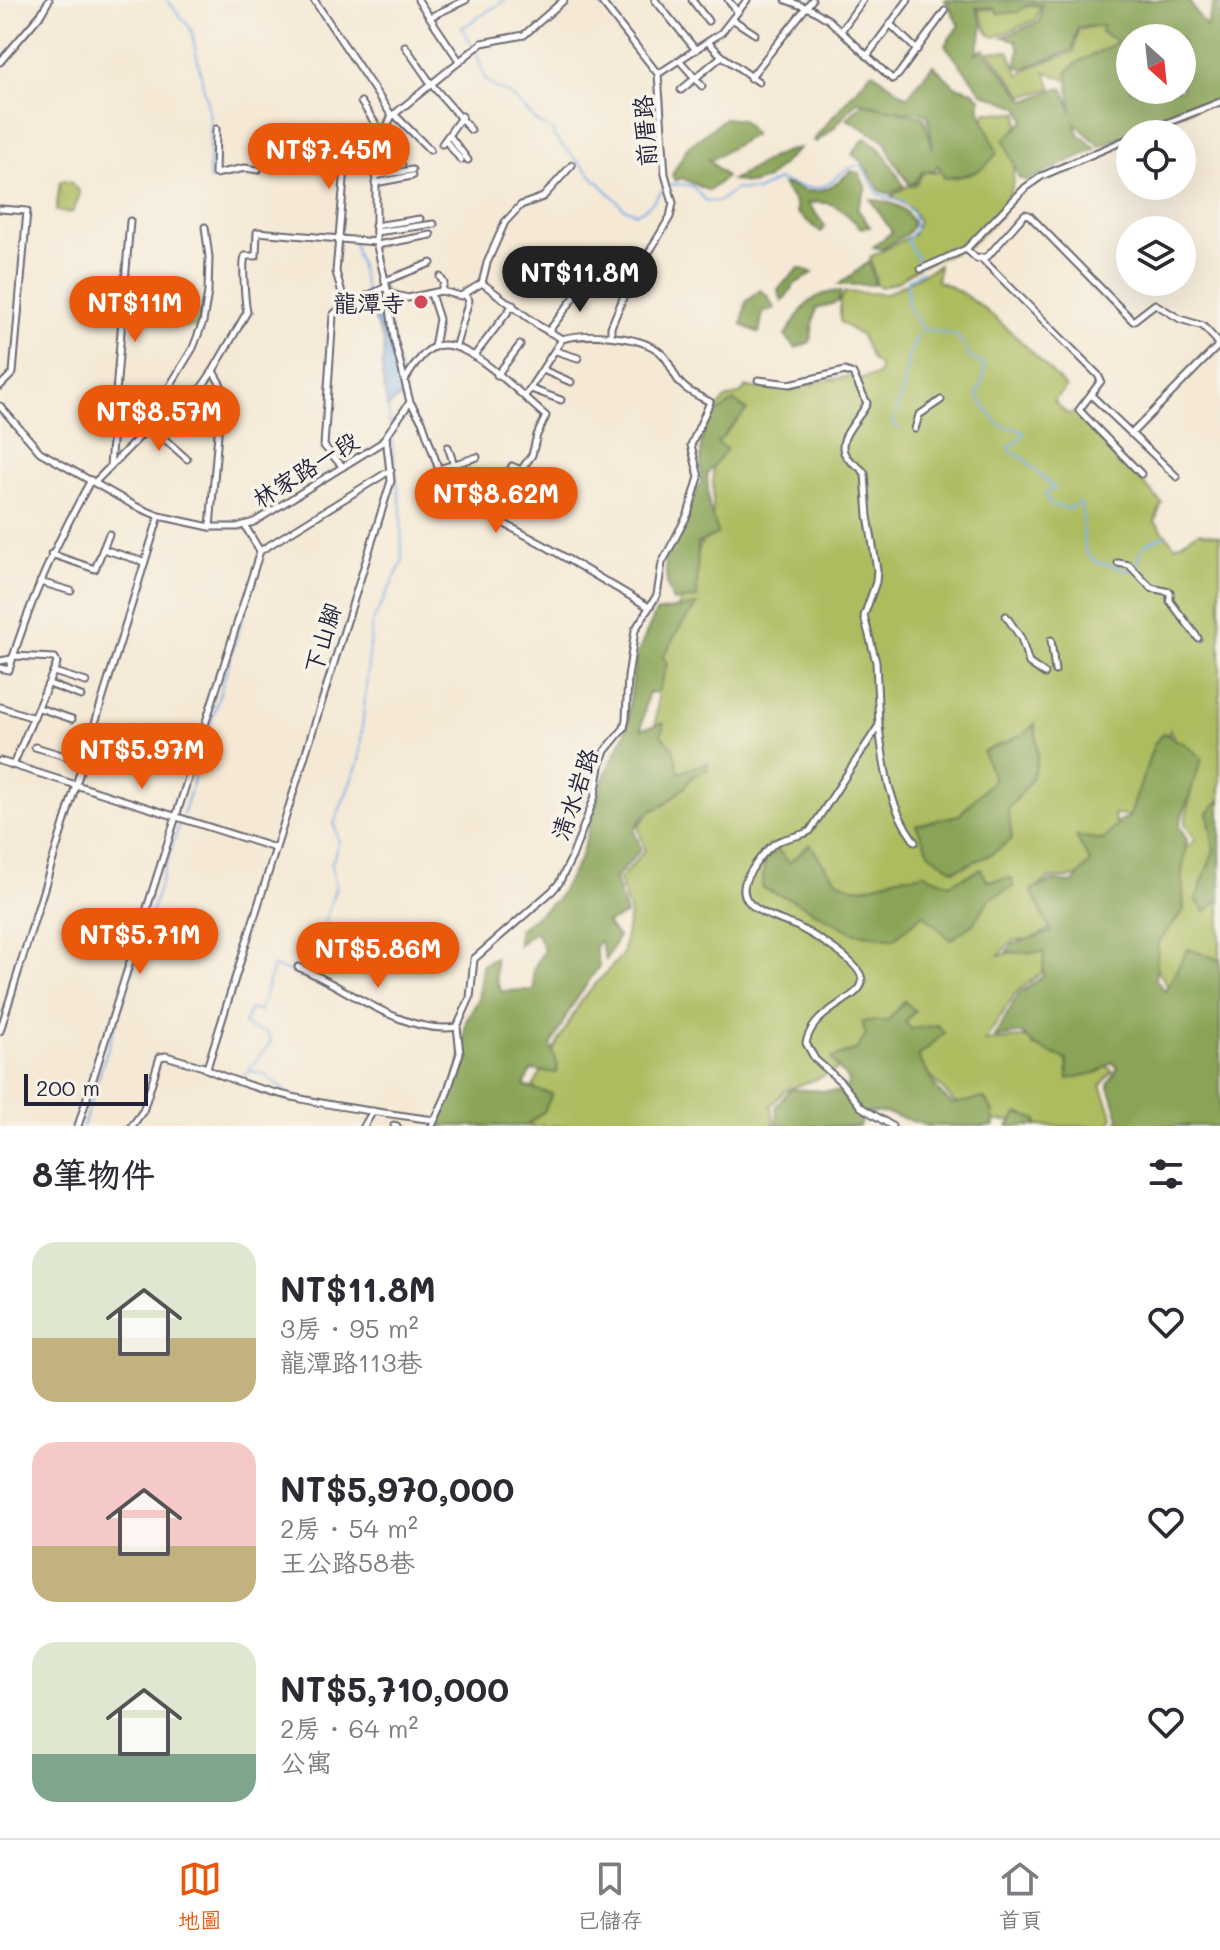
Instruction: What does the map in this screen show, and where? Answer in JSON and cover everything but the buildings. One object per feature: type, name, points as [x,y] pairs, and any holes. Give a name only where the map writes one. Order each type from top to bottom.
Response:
[{"type":"street","points":[[0,62],[41,14],[49,0]]},
{"type":"street","points":[[314,0],[393,115],[430,150]]},
{"type":"street","points":[[418,0],[460,62]]},
{"type":"street","points":[[430,17],[466,0]]},
{"type":"street","points":[[564,0],[524,35],[486,42],[474,50],[393,115],[382,133],[376,156],[377,244],[394,339],[410,402],[422,421],[447,493],[649,607]]},
{"type":"street","name":"前厝路","points":[[600,0],[658,74],[661,139],[673,203],[670,217],[626,291],[611,327],[611,335]]},
{"type":"street","points":[[655,0],[696,50]]},
{"type":"street","points":[[692,0],[708,21]]},
{"type":"street","points":[[728,0],[737,11]]},
{"type":"street","points":[[658,74],[708,42],[747,0]]},
{"type":"street","points":[[786,0],[813,10],[841,31],[892,79],[945,11]]},
{"type":"street","points":[[750,78],[812,0]]},
{"type":"street","points":[[841,31],[863,0]]},
{"type":"street","points":[[867,56],[908,0]]},
{"type":"street","points":[[732,19],[755,34]]},
{"type":"street","points":[[891,25],[917,50]]},
{"type":"street","points":[[708,42],[750,78],[759,82]]},
{"type":"street","points":[[405,46],[432,85],[471,130]]},
{"type":"street","points":[[681,90],[722,56]]},
{"type":"street","points":[[680,61],[702,86]]},
{"type":"street","points":[[361,102],[382,133]]},
{"type":"street","points":[[1174,120],[1220,102]]},
{"type":"street","points":[[462,116],[445,140],[464,160]]},
{"type":"street","points":[[216,129],[215,174],[245,168],[258,170]]},
{"type":"street","points":[[923,268],[966,249],[1026,187],[1063,166],[1116,144]]},
{"type":"street","points":[[346,307],[336,272],[347,145]]},
{"type":"street","points":[[376,156],[399,153]]},
{"type":"street","points":[[375,176],[402,165]]},
{"type":"street","points":[[465,295],[482,283],[505,222],[521,205],[543,197],[572,165]]},
{"type":"street","points":[[375,176],[412,173]]},
{"type":"street","points":[[0,209],[27,211],[13,373],[0,386]]},
{"type":"street","points":[[966,249],[977,259],[988,256],[1025,214],[1029,215],[1133,321],[1155,304],[1180,319],[1203,326],[1217,341],[1217,347],[1131,434]]},
{"type":"street","points":[[375,229],[420,219]]},
{"type":"street","points":[[110,466],[130,221]]},
{"type":"street","points":[[375,229],[434,224]]},
{"type":"street","points":[[0,668],[9,670],[51,554],[93,481],[167,409],[168,389],[193,348],[203,322],[209,257],[205,227]]},
{"type":"street","points":[[167,409],[181,414],[184,412],[213,371],[247,312],[243,264],[245,256],[256,256],[257,232],[377,244],[431,235]]},
{"type":"street","points":[[981,258],[1098,375],[1101,381],[1079,410],[1141,474]]},
{"type":"street","points":[[343,467],[324,446],[333,315],[337,310],[431,263]]},
{"type":"street","points":[[440,277],[444,283],[441,291]]},
{"type":"street","points":[[548,332],[589,278]]},
{"type":"street","points":[[482,283],[562,339]]},
{"type":"street","points":[[386,287],[408,298],[441,291],[465,295],[469,300],[456,345]]},
{"type":"street","points":[[431,294],[439,319],[434,347]]},
{"type":"street","points":[[474,356],[513,305]]},
{"type":"street","points":[[525,396],[562,339],[574,335],[611,335]]},
{"type":"street","name":"清水岩路","points":[[433,1123],[446,1096],[460,1053],[457,1027],[470,998],[474,959],[552,891],[572,857],[595,796],[601,760],[624,728],[635,630],[657,595],[662,563],[688,514],[699,477],[691,445],[710,402],[682,386],[667,359],[655,348],[611,335]]},
{"type":"street","points":[[405,380],[415,364],[434,347],[456,345],[525,396],[546,416],[532,455],[521,470],[512,466],[488,514]]},
{"type":"street","points":[[497,375],[520,345]]},
{"type":"street","points":[[556,351],[578,358]]},
{"type":"street","points":[[543,370],[571,382]]},
{"type":"street","points":[[210,527],[222,387],[213,371]]},
{"type":"street","points":[[758,380],[790,384],[845,371],[853,374],[867,403],[849,429],[843,447],[845,456],[862,468],[865,474],[868,516],[876,557],[876,582],[864,616],[876,662],[879,725],[887,786],[902,823],[915,842]]},
{"type":"street","points":[[531,389],[561,400]]},
{"type":"street","points":[[1091,395],[1177,477]]},
{"type":"street","points":[[915,429],[919,415],[941,400]]},
{"type":"street","name":"林家路一段","points":[[245,526],[381,443],[410,402]]},
{"type":"street","points":[[0,406],[40,452],[124,501],[159,516],[210,527],[245,526],[260,551]]},
{"type":"street","points":[[150,426],[187,459]]},
{"type":"street","name":"下山腳","points":[[205,1069],[391,481],[386,437]]},
{"type":"street","points":[[448,447],[458,480],[464,486],[493,480]]},
{"type":"street","points":[[439,469],[477,457]]},
{"type":"street","points":[[78,1126],[260,551],[391,470]]},
{"type":"street","points":[[0,1031],[159,516]]},
{"type":"street","points":[[51,554],[95,569],[109,534]]},
{"type":"street","points":[[103,549],[144,562]]},
{"type":"street","points":[[1118,563],[1129,565],[1151,588],[1170,592],[1170,601],[1198,638]]},
{"type":"street","points":[[40,582],[71,591]]},
{"type":"street","points":[[1006,616],[1021,638],[1029,663],[1045,674]]},
{"type":"street","points":[[1051,640],[1055,671]]},
{"type":"street","points":[[0,661],[12,657],[55,658],[57,663],[13,766]]},
{"type":"street","points":[[54,672],[86,682]]},
{"type":"street","points":[[49,684],[81,696]]},
{"type":"street","points":[[0,707],[34,718]]},
{"type":"street","points":[[39,708],[72,719]]},
{"type":"street","points":[[879,725],[810,831],[769,848],[749,873],[744,887],[751,905],[758,911],[802,929],[848,959],[860,971],[862,982],[857,992],[818,1017],[806,1043],[815,1059],[841,1082],[861,1107],[892,1126]]},
{"type":"street","points":[[35,747],[82,761]]},
{"type":"street","points":[[0,761],[275,848]]},
{"type":"street","points":[[298,967],[405,1021],[431,1029],[457,1027]]},
{"type":"street","points":[[132,1126],[143,1111],[160,1057],[166,1056],[238,1083],[354,1111],[373,1111],[433,1123]]},
{"type":"street","points":[[364,1126],[373,1111]]},
{"type":"green space","points":[[945,0],[1188,0],[1206,27],[1215,0],[1220,0],[1220,98],[1165,120],[1116,120],[1116,140],[1100,146],[1075,123],[1078,133],[1096,149],[1027,181],[1019,178],[1004,140],[1025,120],[1019,107],[982,93],[945,45],[959,25]]},
{"type":"green space","points":[[1040,5],[1036,20],[995,37],[989,35],[978,9],[1006,10]]},
{"type":"green space","points":[[1110,22],[1116,30],[1116,48],[1069,81],[1045,71],[1052,88],[1024,96],[989,52],[1009,51],[1019,75],[1033,66],[1074,52],[1078,30]]},
{"type":"green space","points":[[933,65],[955,86],[973,91],[980,98],[980,111],[997,153],[981,169],[967,175],[944,178],[938,165],[935,171],[922,172],[914,183],[909,184],[885,141],[847,119],[862,103],[924,117],[933,149],[928,115],[857,101],[832,130],[816,142],[813,140],[872,71],[907,97]]},
{"type":"green space","points":[[985,112],[1019,113],[1012,189],[1001,215],[969,246],[920,266],[897,282],[881,287],[877,285],[870,257],[913,235],[918,221],[912,210],[892,196],[915,185],[924,172],[936,173],[953,161],[979,155]]},
{"type":"green space","points":[[725,118],[742,120],[754,134],[708,159],[726,177],[709,191],[682,178],[675,181],[672,175],[687,148]]},
{"type":"green space","points":[[865,138],[883,153],[904,186],[891,194],[880,191],[862,162],[852,154]]},
{"type":"green space","points":[[799,148],[767,179],[751,184],[732,180],[773,157]]},
{"type":"green space","points":[[851,171],[859,173],[866,188],[857,208],[870,227],[861,228],[832,205],[808,203],[825,226],[821,232],[797,213],[796,204],[782,185],[820,191],[837,183]]},
{"type":"green space","points":[[60,181],[70,182],[79,191],[72,213],[56,211]]},
{"type":"green space","points":[[870,199],[901,208],[913,224],[908,233],[882,249],[873,247],[892,232]]},
{"type":"green space","points":[[869,262],[875,285],[838,285]]},
{"type":"green space","points":[[939,265],[937,281],[988,312],[1066,388],[1054,401],[1067,414],[1076,413],[1162,503],[1155,521],[1175,546],[1199,532],[1220,536],[1220,867],[1201,890],[1220,901],[1220,962],[1192,960],[1167,986],[1154,962],[1173,856],[1196,840],[1185,825],[1193,778],[1170,730],[1130,816],[1113,815],[1120,833],[1099,862],[1085,874],[1050,878],[1038,886],[1051,929],[1029,940],[1014,940],[999,955],[1051,946],[1046,969],[1015,994],[985,1041],[1031,1037],[1093,1054],[1113,1071],[1101,1085],[1113,1117],[1110,1126],[1021,1126],[1022,1119],[997,1121],[984,1118],[955,1103],[910,1053],[884,1047],[817,1079],[785,1090],[771,1106],[775,1122],[771,1126],[511,1126],[582,999],[622,955],[630,914],[619,880],[645,850],[638,827],[672,783],[655,734],[661,654],[713,511],[713,413],[725,399],[747,387],[788,387],[857,375],[859,379],[878,375],[880,367],[873,361],[861,336],[840,322],[840,300],[845,292],[886,294]]},
{"type":"green space","points":[[799,268],[813,273],[795,284],[782,302],[778,289]]},
{"type":"green space","points":[[760,290],[775,309],[763,312],[759,333],[742,325],[746,302]]},
{"type":"green space","points":[[841,291],[838,302],[816,309],[810,342],[796,348],[785,336],[801,311],[820,295]]},
{"type":"green space","points":[[176,310],[201,312],[198,327],[174,326]]},
{"type":"green space","points":[[734,401],[747,410],[717,443],[727,449],[707,474],[709,506],[718,534],[698,543],[697,598],[673,601],[667,585],[665,560],[701,482],[701,443],[708,419]]},
{"type":"green space","points":[[697,605],[663,657],[667,664],[658,692],[648,693],[641,729],[664,723],[661,735],[673,747],[679,773],[708,762],[708,769],[694,775],[664,805],[645,814],[634,830],[641,849],[615,879],[626,915],[606,923],[618,937],[606,960],[600,941],[595,946],[599,966],[570,1009],[551,1046],[558,1067],[556,1073],[531,1070],[524,1086],[552,1094],[544,1111],[526,1126],[439,1126],[460,1066],[466,1021],[478,1000],[482,965],[495,958],[496,978],[501,991],[534,990],[533,970],[544,950],[536,931],[518,945],[518,930],[557,899],[580,859],[604,777],[625,734],[636,657],[656,612]]},
{"type":"green space","points":[[1035,724],[1038,751],[1035,771],[1008,809],[1012,839],[990,855],[954,870],[930,854],[916,825],[959,815],[994,779],[983,752],[1022,735]]},
{"type":"green space","points":[[1163,733],[1185,744],[1202,758],[1179,826],[1187,839],[1182,874],[1184,910],[1158,943],[1156,980],[1165,991],[1188,949],[1220,960],[1220,1126],[1117,1126],[1119,1118],[1108,1084],[1118,1068],[1112,1062],[1099,1072],[1068,1079],[1067,1060],[1034,1046],[1022,1033],[994,1038],[1018,995],[1043,976],[1044,952],[1007,953],[1013,944],[1051,932],[1031,890],[1052,881],[1073,883],[1090,862],[1076,836],[1104,840],[1121,820],[1129,818],[1154,744]]},
{"type":"green space","points":[[1220,800],[1220,899],[1205,912],[1196,899],[1214,850],[1208,813]]},
{"type":"green space","points":[[810,844],[833,876],[857,887],[923,873],[949,884],[981,869],[987,881],[1012,878],[1013,887],[990,898],[974,923],[951,940],[923,914],[894,939],[852,932],[793,900],[762,888],[765,860],[778,850],[789,863]]},
{"type":"green space","points":[[904,1001],[915,1011],[905,1022],[911,1029],[937,1025],[944,1033],[918,1057],[939,1092],[952,1104],[984,1098],[993,1112],[994,1126],[928,1126],[886,1113],[864,1112],[859,1126],[775,1126],[778,1122],[776,1107],[790,1089],[844,1092],[849,1081],[831,1059],[857,1049],[866,1035],[862,1021],[887,1021]]},
{"type":"green space","points":[[1018,1113],[1037,1120],[1037,1126],[1008,1126]]},
{"type":"water","points":[[384,289],[391,337],[405,391],[404,401],[399,398],[387,408],[382,374],[384,343],[367,300]]},
{"type":"waterway","points":[[167,0],[191,29],[210,117],[209,180],[263,174],[319,148],[343,150],[338,225]]},
{"type":"waterway","points":[[505,0],[462,28],[477,54],[485,79],[497,89],[509,93],[538,123],[554,132],[553,136],[624,208],[636,213],[645,209],[671,185],[692,186],[706,201],[718,202],[736,189],[757,191],[778,180],[816,188],[829,183],[849,168],[862,166],[878,194],[902,202],[913,213],[915,230],[907,240],[921,266]]},
{"type":"waterway","points":[[354,243],[367,294]]},
{"type":"waterway","points":[[922,271],[907,281],[908,306],[923,329],[957,336],[970,357],[984,364],[984,377],[977,395],[997,422],[1024,433],[1019,441],[1009,447],[1012,453],[1022,457],[1055,489],[1045,495],[1051,505],[1069,509],[1081,504],[1085,552],[1096,562],[1131,571]]},
{"type":"waterway","points":[[898,429],[893,423],[904,386],[909,353],[922,330]]},
{"type":"waterway","points":[[388,407],[390,425]]},
{"type":"waterway","points":[[310,968],[336,886],[331,865],[339,842],[334,824],[359,761],[372,623],[402,563],[401,509],[391,435]]},
{"type":"waterway","points":[[1136,567],[1144,545],[1165,535]]},
{"type":"waterway","points":[[183,815],[261,557]]},
{"type":"waterway","points":[[83,1126],[180,822]]},
{"type":"waterway","points":[[242,1079],[271,1042],[267,1033],[244,1024],[250,1009],[260,1011],[273,967],[304,972]]},
{"type":"waterway","points":[[251,1071],[266,1075],[289,1094]]},
{"type":"place","name":"龍潭寺","points":[[421,302]]}]
